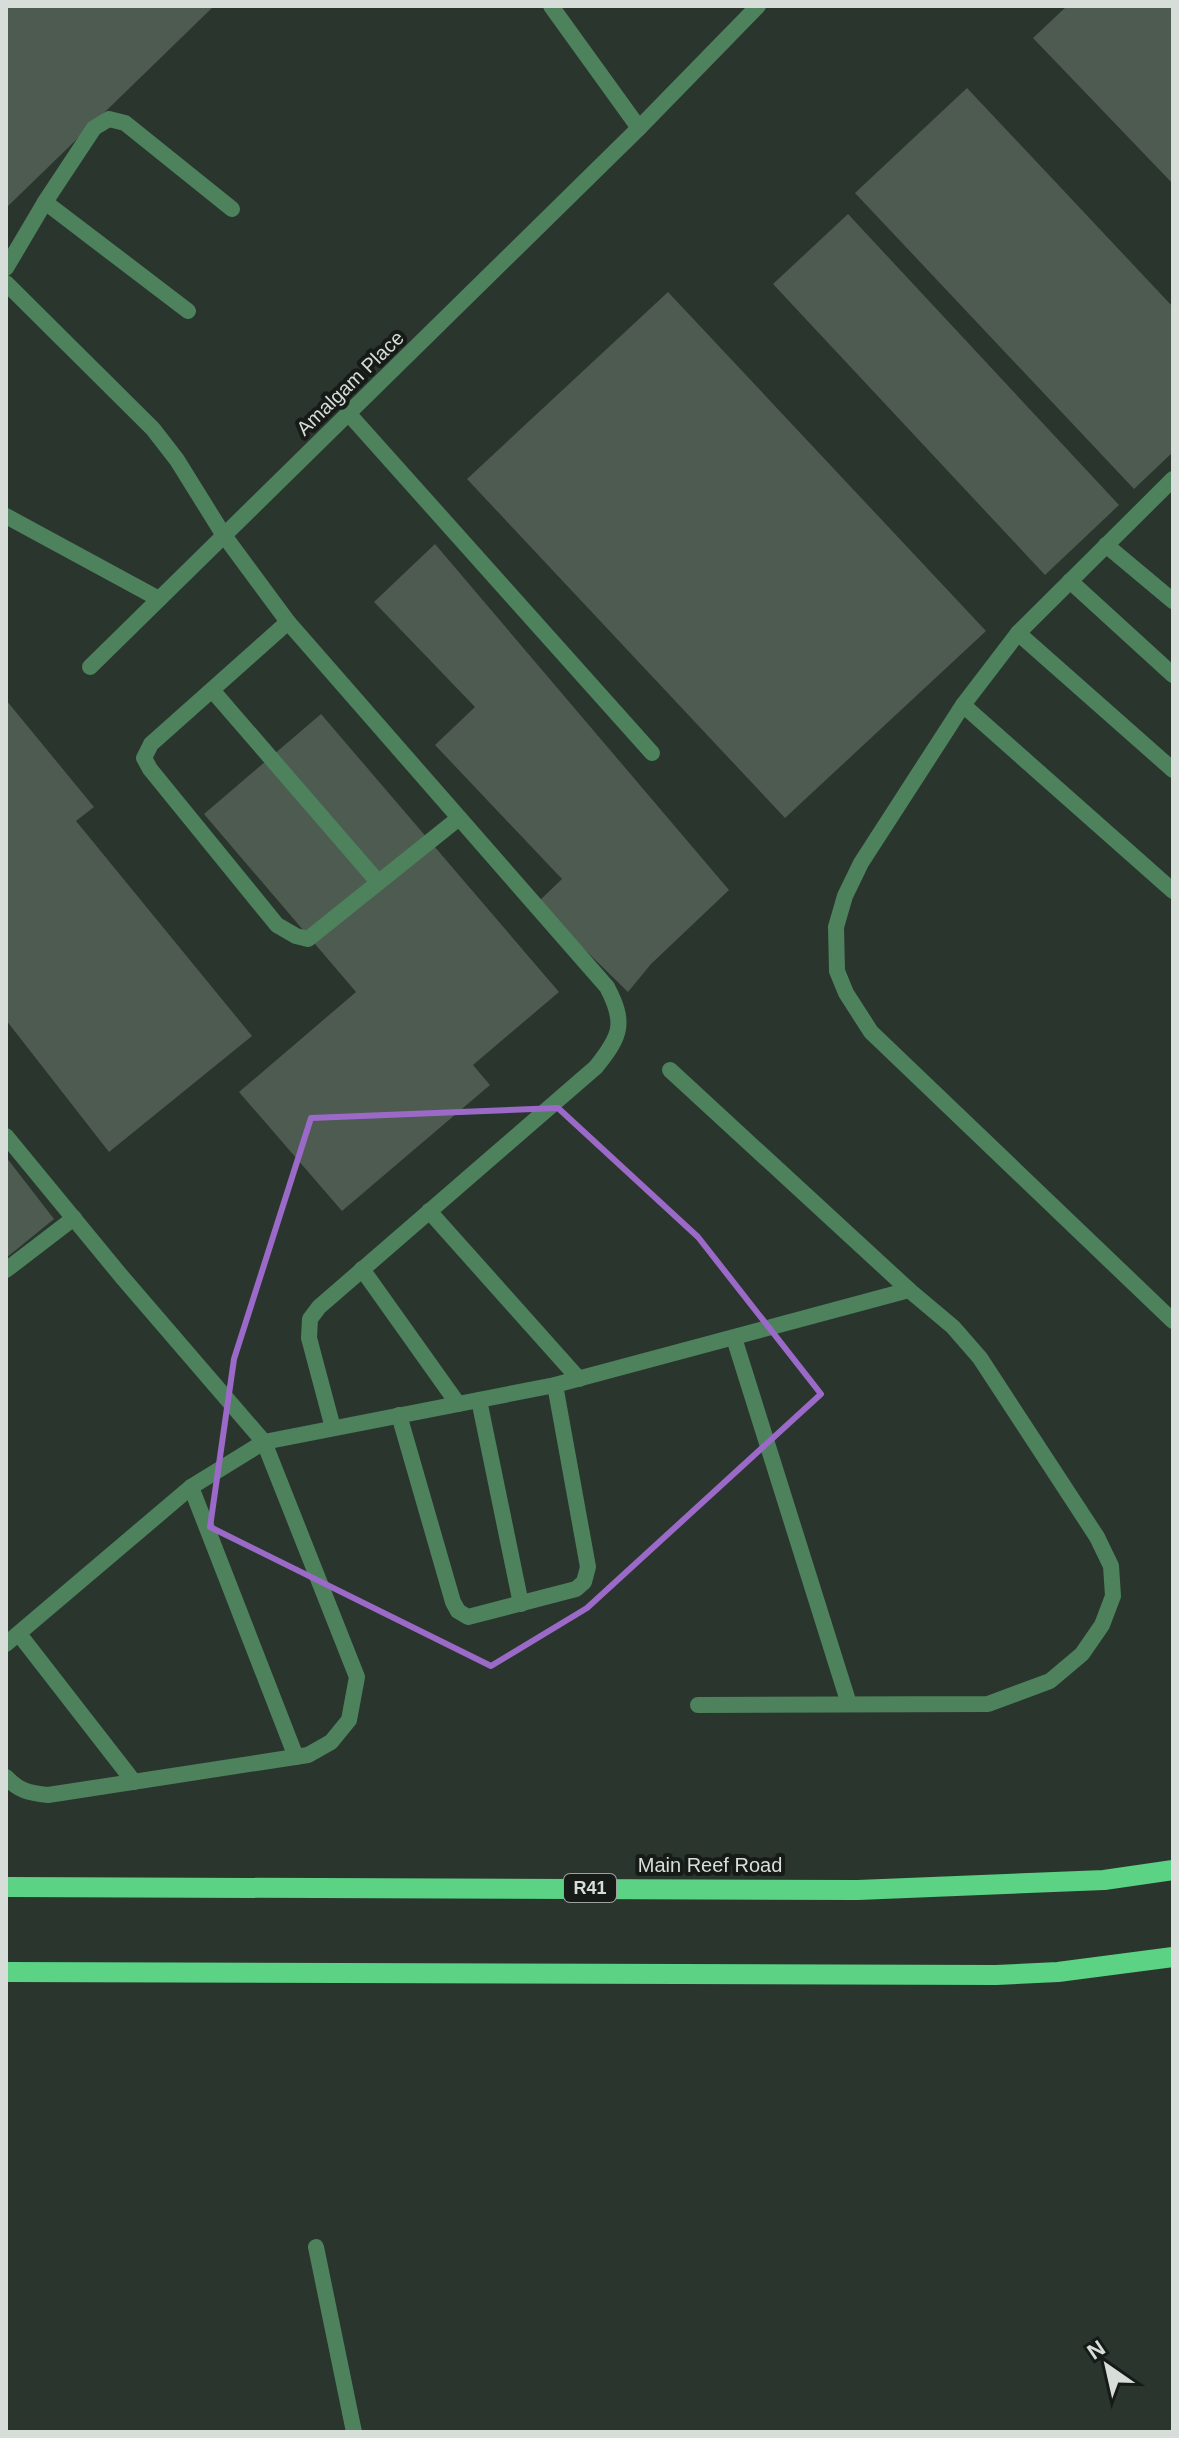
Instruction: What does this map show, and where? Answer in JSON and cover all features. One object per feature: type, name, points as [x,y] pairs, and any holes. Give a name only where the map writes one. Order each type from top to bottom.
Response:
[{"type":"main road","name":"Main Reef Road","points":[[6,1887],[858,1890],[1104,1880],[1173,1870]]},
{"type":"main road","points":[[6,1972],[996,1975],[1058,1972],[1173,1957]]},
{"type":"lane","points":[[551,6],[639,128]]},
{"type":"lane","name":"Amalgam Place","points":[[90,667],[639,128],[758,6]]},
{"type":"lane","points":[[6,268],[94,128],[109,119],[125,123],[232,209]]},
{"type":"lane","points":[[45,202],[188,311]]},
{"type":"lane","points":[[6,283],[153,429],[177,460],[223,534],[288,622],[607,987],[616,1006],[620,1021],[614,1045],[596,1067],[362,1269],[319,1307],[310,1319],[309,1338],[333,1428]]},
{"type":"lane","points":[[348,413],[652,753]]},
{"type":"lane","points":[[1173,479],[1018,633],[963,705],[861,863],[845,896],[836,927],[837,971],[846,993],[871,1032],[1173,1321]]},
{"type":"lane","points":[[6,516],[159,599]]},
{"type":"lane","points":[[1106,545],[1173,601]]},
{"type":"lane","points":[[1070,581],[1173,675]]},
{"type":"lane","points":[[288,622],[151,744],[144,758],[277,925],[308,939],[459,818]]},
{"type":"lane","points":[[1018,633],[1173,770]]},
{"type":"lane","points":[[212,690],[378,882]]},
{"type":"lane","points":[[963,705],[1173,891]]},
{"type":"lane","points":[[670,1070],[953,1327],[980,1358],[1097,1537],[1111,1566],[1113,1596],[1102,1625],[1082,1654],[1050,1681],[988,1704],[698,1705]]},
{"type":"lane","points":[[6,1136],[264,1442],[357,1677],[349,1720],[331,1742],[308,1755],[48,1795],[25,1792],[6,1777]]},
{"type":"lane","points":[[429,1211],[579,1379]]},
{"type":"lane","points":[[6,1270],[74,1218]]},
{"type":"lane","points":[[362,1269],[458,1404]]},
{"type":"lane","points":[[134,1782],[12,1639],[191,1487],[264,1442],[555,1385],[909,1290]]},
{"type":"lane","points":[[734,1338],[849,1704]]},
{"type":"lane","points":[[399,1415],[453,1602],[458,1611],[468,1617],[576,1589],[584,1582],[588,1567],[555,1385]]},
{"type":"lane","points":[[479,1400],[521,1604]]},
{"type":"lane","points":[[191,1487],[296,1757]]},
{"type":"lane","points":[[316,2247],[354,2432]]},
{"type":"highlighted area","points":[[558,1108],[698,1237],[821,1394],[587,1608],[491,1666],[210,1527],[234,1359],[311,1118]]},
{"type":"building","points":[[6,6],[214,6],[6,208]]},
{"type":"building","points":[[1067,6],[1173,6],[1173,184],[1033,38]]},
{"type":"building","points":[[967,88],[1173,307],[1173,452],[1134,489],[855,193]]},
{"type":"building","points":[[848,214],[1119,505],[1045,575],[773,284]]},
{"type":"building","points":[[668,292],[986,631],[785,818],[467,479]]},
{"type":"building","points":[[435,544],[729,890],[651,964],[628,992],[537,903],[562,879],[435,745],[475,707],[374,602]]},
{"type":"building","points":[[6,700],[94,807],[76,821],[252,1036],[109,1152],[6,1020]]},
{"type":"building","points":[[321,714],[559,992],[473,1065],[490,1085],[342,1211],[239,1092],[356,992],[204,814]]},
{"type":"building","points":[[6,1157],[54,1219],[6,1258]]}]
